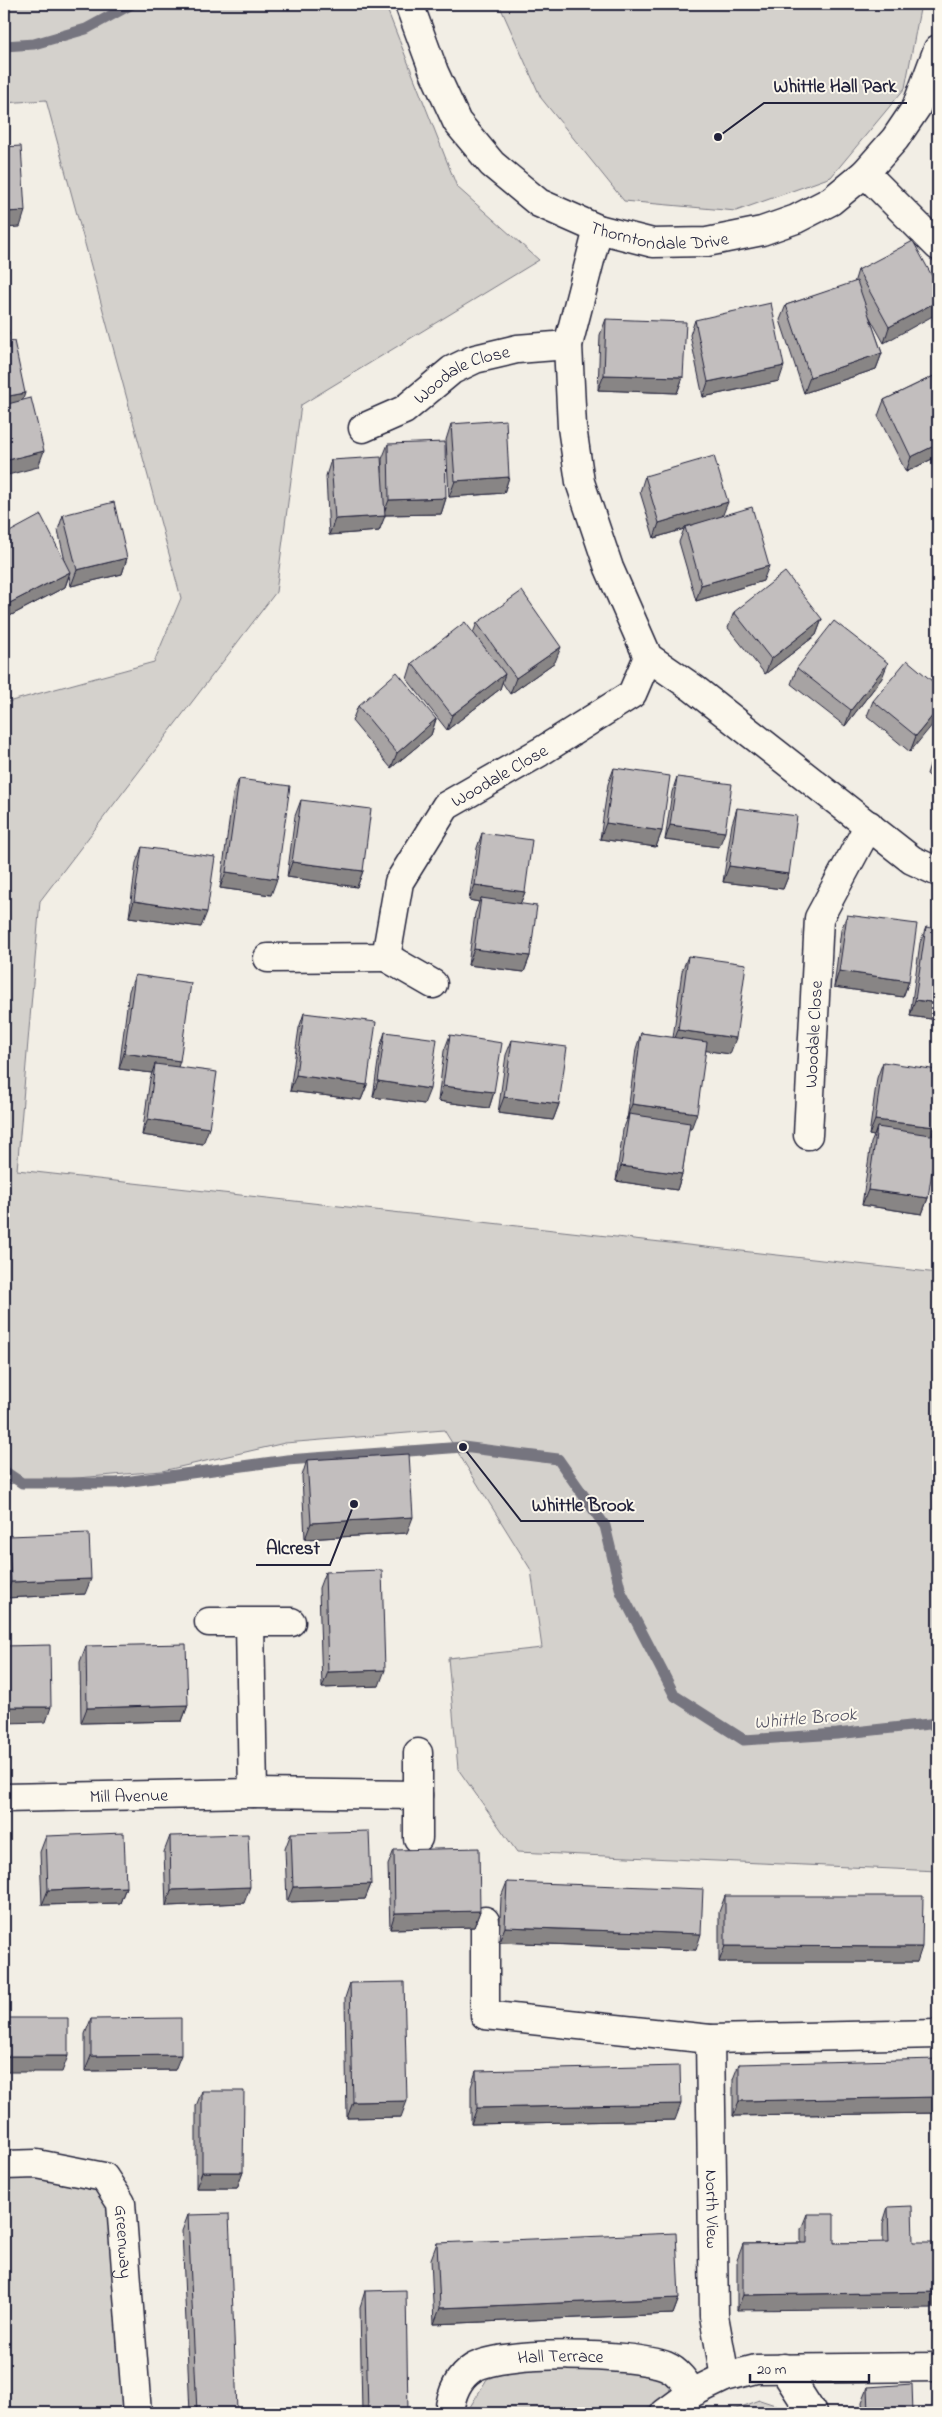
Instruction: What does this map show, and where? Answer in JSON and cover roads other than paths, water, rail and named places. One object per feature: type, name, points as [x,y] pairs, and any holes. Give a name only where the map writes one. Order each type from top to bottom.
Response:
[{"type":"street","name":"Thorntondale Drive","points":[[409,4],[434,72],[457,122],[492,164],[539,203],[598,229],[654,243],[707,242],[762,231],[796,219],[831,201],[865,173],[895,139],[916,108],[938,50]]},
{"type":"street","points":[[865,173],[938,246]]},
{"type":"street","points":[[598,229],[568,345],[572,427],[580,482],[609,568],[648,657],[693,688],[912,860],[938,872]]},
{"type":"street","name":"Woodale Close","points":[[363,428],[404,410],[452,370],[476,359],[517,349],[568,345]]},
{"type":"street","name":"Woodale Close","points":[[386,957],[399,882],[446,806],[540,752],[632,694],[648,657]]},
{"type":"street","name":"Woodale Close","points":[[808,1135],[818,918],[868,825]]},
{"type":"street","points":[[268,958],[386,957],[433,984]]},
{"type":"street","points":[[209,1622],[292,1622]]},
{"type":"street","points":[[250,1622],[253,1793]]},
{"type":"street","points":[[418,1753],[418,1838]]},
{"type":"street","name":"Mill Avenue","points":[[4,1798],[253,1793],[418,1795]]},
{"type":"street","points":[[486,1921],[485,2015],[710,2039],[938,2034]]},
{"type":"street","name":"North View","points":[[710,2039],[714,2316],[725,2377]]},
{"type":"street","name":"Greenway","points":[[4,2165],[37,2164],[104,2177],[122,2203],[137,2413]]},
{"type":"street","name":"Hall Terrace","points":[[448,2413],[452,2395],[460,2379],[474,2368],[512,2357],[612,2356],[643,2359],[667,2367],[684,2379],[692,2393]]},
{"type":"street","points":[[665,2413],[692,2393],[725,2377],[756,2369],[938,2367]]},
{"type":"street","points":[[784,2368],[812,2413]]},
{"type":"waterway","points":[[4,46],[34,44],[86,29],[132,4]]},
{"type":"waterway","name":"Whittle Brook","points":[[4,1471],[22,1483],[117,1483],[287,1460],[463,1447],[558,1459],[605,1526],[621,1592],[675,1696],[744,1740],[837,1734],[938,1723]]},
{"type":"place","name":"Whittle Hall Park","points":[[718,137]]},
{"type":"place","name":"Whittle Brook","points":[[463,1447]]},
{"type":"place","name":"Alcrest","points":[[354,1504]]}]
